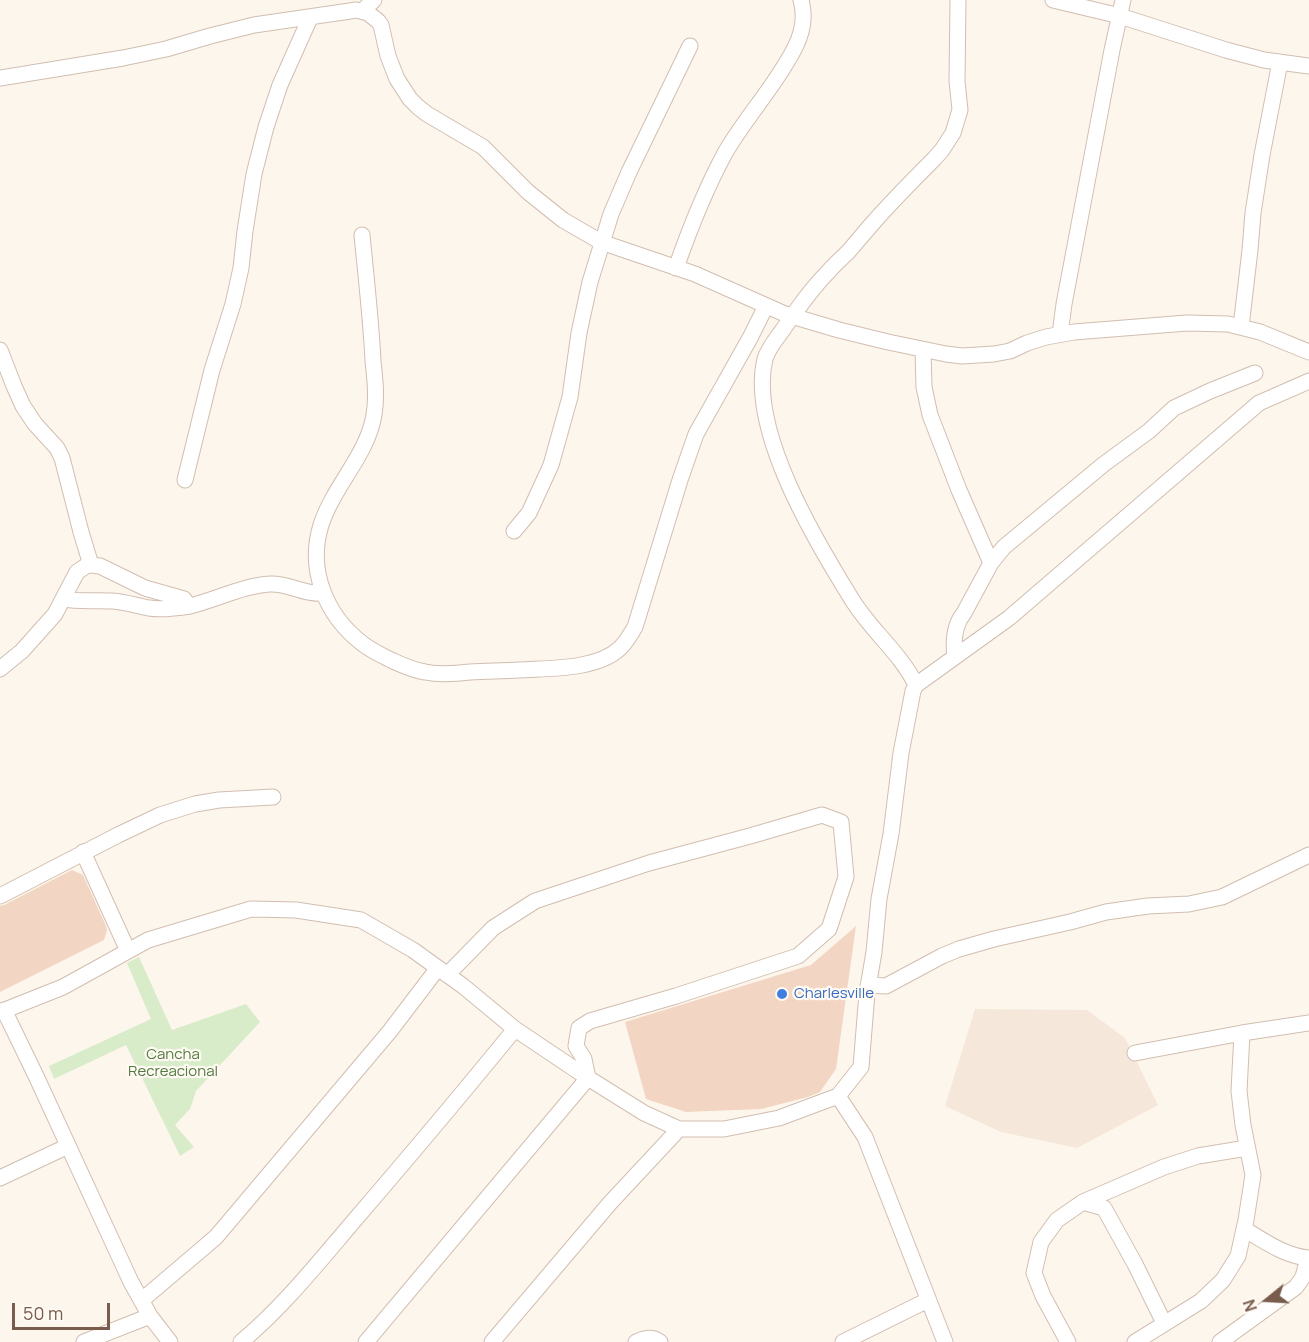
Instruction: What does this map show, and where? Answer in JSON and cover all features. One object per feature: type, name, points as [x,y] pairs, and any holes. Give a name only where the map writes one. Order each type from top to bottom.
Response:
[{"type":"street","points":[[0,78],[123,58],[254,25],[350,10],[374,0]]},
{"type":"street","points":[[676,268],[698,208],[722,159],[774,84],[797,45],[802,30],[804,11],[801,0]]},
{"type":"street","points":[[916,685],[899,657],[849,596],[815,536],[778,457],[764,402],[764,366],[765,357],[792,316],[829,270],[942,150],[953,133],[960,110],[957,81],[957,0]]},
{"type":"street","points":[[1053,0],[1120,16],[1264,60],[1309,66]]},
{"type":"street","points":[[1060,334],[1123,0]]},
{"type":"street","points":[[361,5],[381,25],[383,41],[392,68],[404,90],[418,107],[483,147],[546,207],[563,220],[601,242],[695,274],[792,316],[839,330],[946,354],[979,356],[1010,351],[1027,343],[1060,334],[1186,323],[1228,324],[1241,327],[1260,332],[1309,352]]},
{"type":"street","points":[[185,480],[212,370],[233,304],[241,268],[254,174],[266,128],[280,85],[310,18]]},
{"type":"street","points":[[514,531],[529,513],[551,465],[570,397],[579,333],[590,282],[611,214],[628,172],[690,46]]},
{"type":"street","points":[[1241,327],[1252,213],[1280,62]]},
{"type":"street","points":[[362,235],[372,339],[375,406],[368,438],[333,498],[321,525],[316,550],[317,574],[323,593],[333,612],[364,645],[401,665],[426,673],[455,674],[557,668],[593,663],[614,653],[626,642],[635,627],[696,434],[766,306]]},
{"type":"street","points":[[0,350],[23,406],[35,424],[57,448],[62,458],[90,565]]},
{"type":"street","points":[[923,350],[924,387],[930,415],[991,563]]},
{"type":"street","points":[[956,657],[955,637],[959,619],[991,563],[1004,547],[1104,464],[1149,431],[1174,408],[1255,373]]},
{"type":"street","points":[[170,1342],[150,1316],[131,1281],[36,1076],[2,1011],[63,987],[148,940],[251,909],[296,910],[361,920],[413,950],[463,986],[515,1029],[588,1078],[644,1113],[679,1129],[724,1129],[779,1118],[838,1096],[861,1067],[868,985],[879,900],[891,834],[901,753],[916,685],[1009,618],[1259,404],[1309,381]]},
{"type":"street","points":[[0,669],[35,638],[55,614],[77,572],[90,565],[100,566],[145,588],[184,599],[189,606]]},
{"type":"street","points":[[63,599],[125,602],[157,609],[189,606],[268,584],[282,584],[315,594],[323,593]]},
{"type":"street","points":[[0,896],[160,816],[195,804],[219,800],[273,797]]},
{"type":"street","points":[[142,1300],[216,1237],[443,971],[493,928],[535,901],[649,863],[822,814],[841,822],[846,877],[829,929],[798,956],[590,1021],[579,1028],[576,1046],[584,1059],[588,1078]]},
{"type":"street","points":[[84,852],[128,951]]},
{"type":"street","points":[[868,985],[886,986],[942,956],[994,939],[1106,912],[1148,906],[1189,904],[1222,897],[1309,855]]},
{"type":"street","points":[[1135,1053],[1309,1023]]},
{"type":"street","points":[[242,1342],[264,1323],[329,1250],[515,1029]]},
{"type":"street","points":[[1141,1341],[1164,1323],[1201,1301],[1223,1280],[1238,1256],[1253,1175],[1242,1125],[1239,1091],[1242,1033]]},
{"type":"street","points":[[366,1342],[588,1078]]},
{"type":"street","points":[[838,1096],[865,1137],[945,1342]]},
{"type":"street","points":[[492,1342],[610,1203],[679,1129]]},
{"type":"street","points":[[0,1178],[68,1146]]},
{"type":"street","points":[[1068,1342],[1043,1296],[1034,1273],[1041,1242],[1057,1220],[1083,1202],[1164,1167],[1198,1156],[1247,1148]]},
{"type":"street","points":[[1083,1202],[1104,1208],[1164,1323]]},
{"type":"street","points":[[1220,1342],[1296,1287],[1303,1276],[1309,1258],[1297,1257],[1244,1229]]},
{"type":"street","points":[[843,1342],[928,1300]]},
{"type":"street","points":[[84,1342],[150,1316]]},
{"type":"street","points":[[636,1342],[649,1338],[660,1342]]},
{"type":"shaded area","points":[[975,1009],[1087,1010],[1125,1038],[1158,1105],[1077,1148],[1001,1132],[945,1106]]},
{"type":"green space","name":"Cancha Recreacional","points":[[139,957],[172,1030],[246,1004],[260,1022],[196,1091],[190,1109],[175,1125],[194,1147],[180,1156],[126,1045],[54,1079],[49,1066],[151,1019],[127,963]]},
{"type":"building","points":[[72,870],[83,875],[106,926],[104,940],[0,992],[0,906]]},
{"type":"building","name":"Charlesville","points":[[856,926],[836,1069],[820,1092],[761,1109],[686,1112],[646,1099],[625,1022],[811,965]]},
{"type":"place","name":"Charlesville","points":[[782,994]]}]
